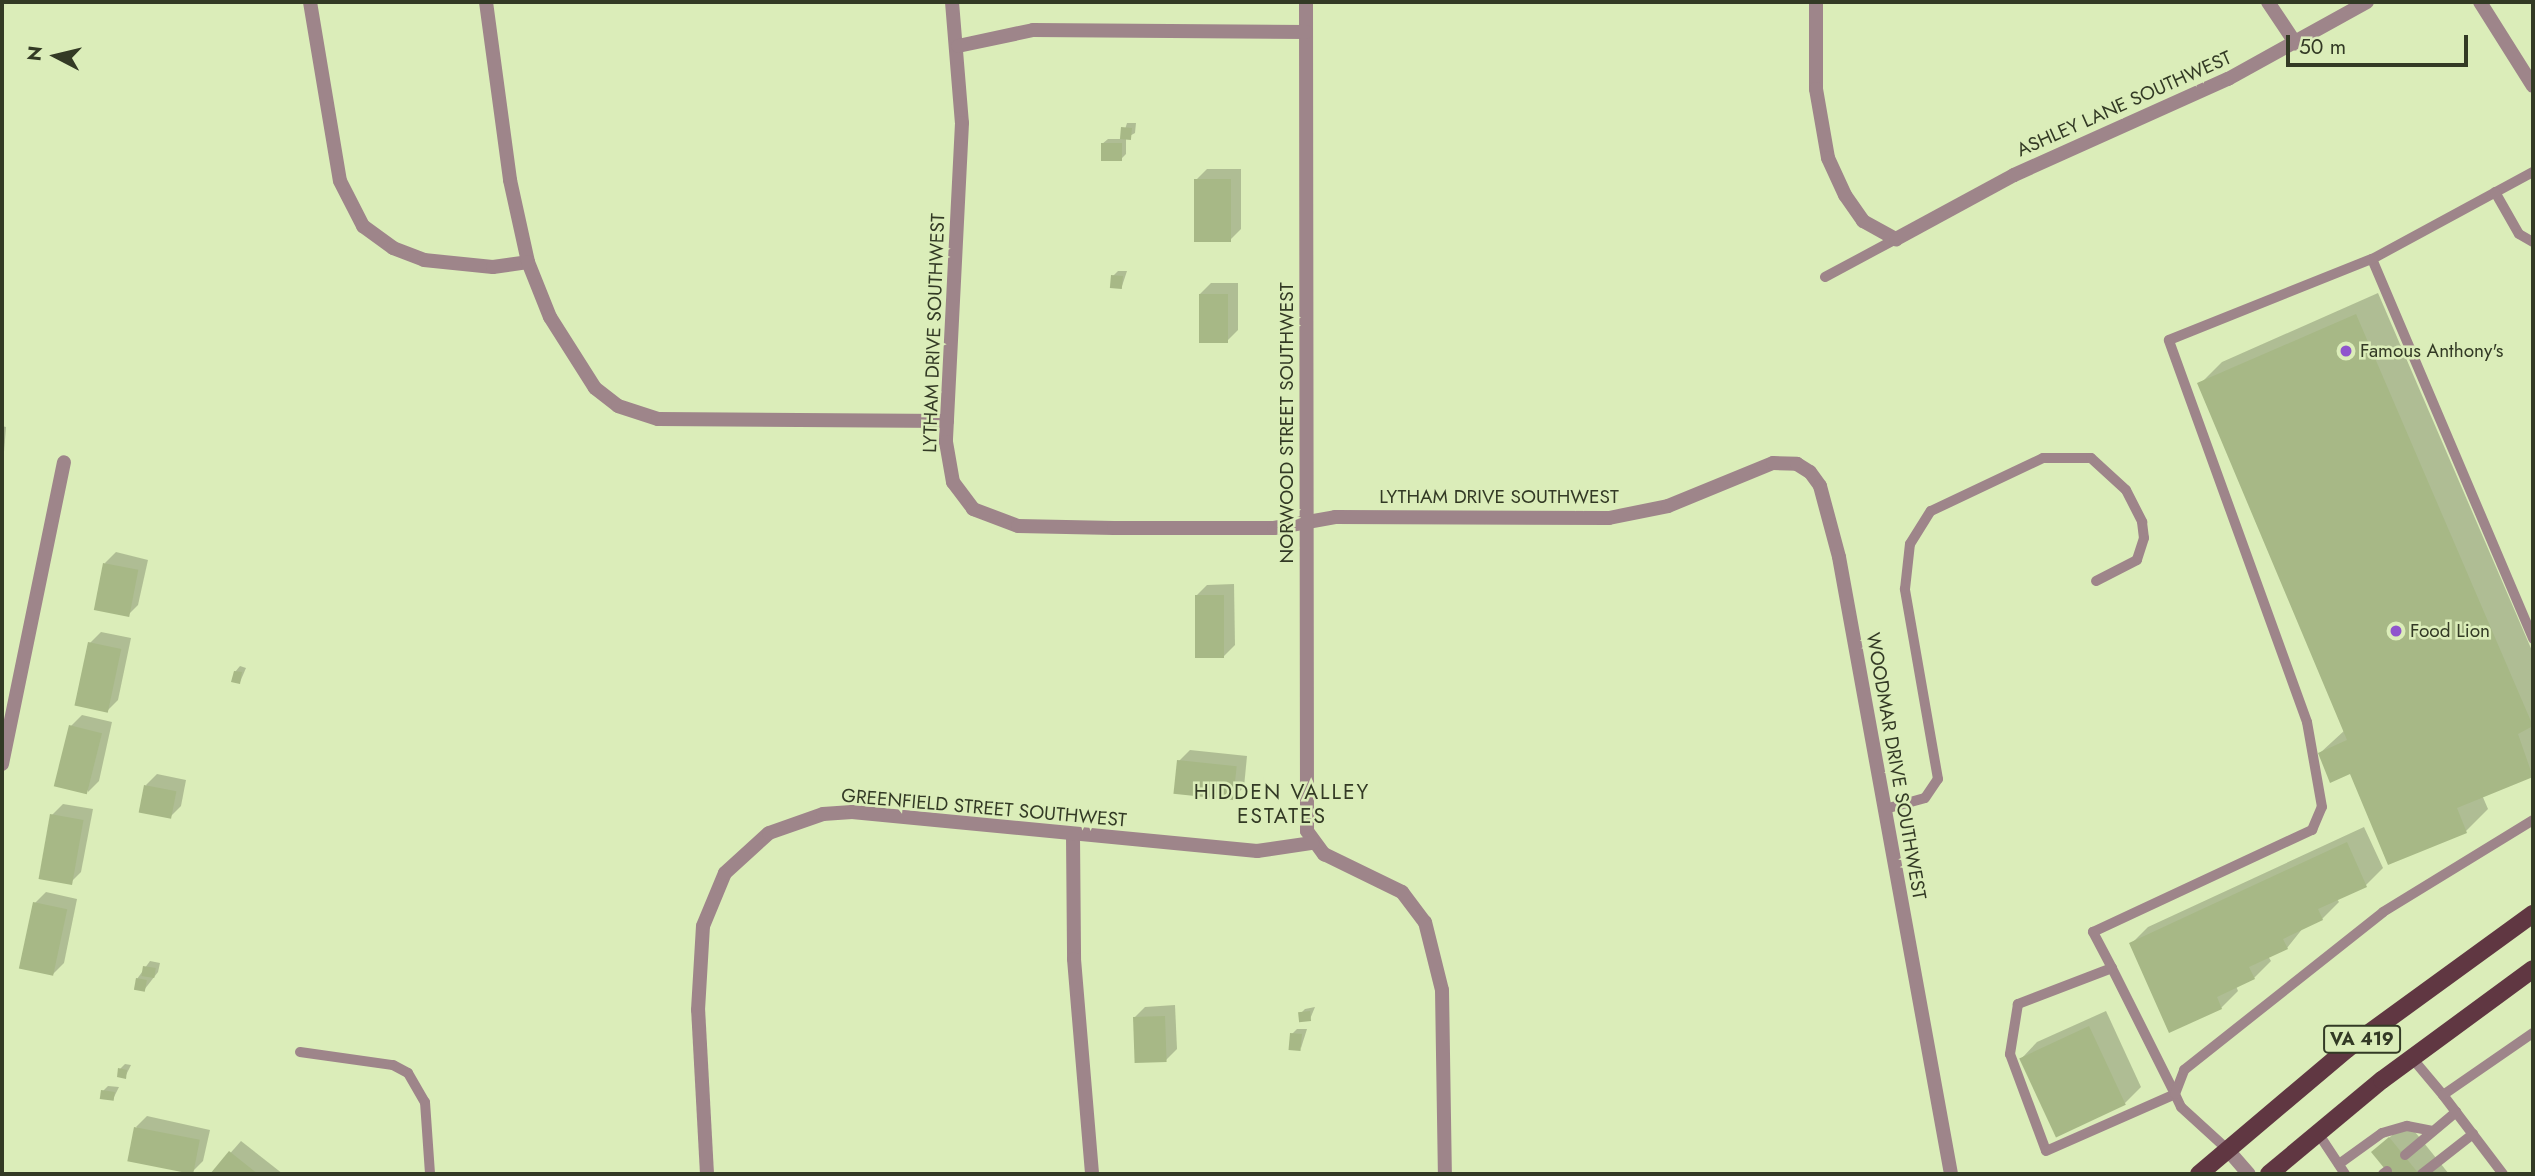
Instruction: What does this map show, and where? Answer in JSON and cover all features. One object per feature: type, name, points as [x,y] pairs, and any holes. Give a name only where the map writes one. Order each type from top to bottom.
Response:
[{"type":"main road","name":"VA 419","points":[[2199,1174],[2347,1049],[2533,915]]},
{"type":"main road","name":"VA 419","points":[[2269,1174],[2412,1058],[2533,969]]},
{"type":"street","points":[[310,2],[340,181],[363,226],[393,248],[424,260],[493,267],[528,262]]},
{"type":"street","points":[[486,2],[510,180],[528,262],[550,317],[578,366],[595,388],[636,415],[658,419],[947,421]]},
{"type":"street","name":"LYTHAM DRIVE SOUTHWEST","points":[[952,2],[958,46],[962,123],[947,421],[953,482],[963,500],[994,520],[1018,526],[1274,528],[1335,517],[1609,518],[1668,506],[1712,487]]},
{"type":"street","name":"NORWOOD STREET SOUTHWEST","points":[[1306,2],[1306,823],[1312,843]]},
{"type":"street","points":[[1816,2],[1816,89],[1828,158],[1845,195],[1863,221],[1896,239]]},
{"type":"street","points":[[2268,2],[2296,44]]},
{"type":"street","name":"ASHLEY LANE SOUTHWEST","points":[[1896,239],[2026,169],[2296,44],[2367,2]]},
{"type":"street","points":[[2480,2],[2533,86]]},
{"type":"street","points":[[958,46],[1032,30],[1306,32]]},
{"type":"street","points":[[2,764],[64,462]]},
{"type":"street","name":"WOODMAR DRIVE SOUTHWEST","points":[[1712,487],[1782,462],[1810,472],[1820,486],[1839,558],[1951,1174]]},
{"type":"street","name":"GREENFIELD STREET SOUTHWEST","points":[[707,1174],[699,962],[713,894],[745,850],[795,821],[852,812],[1073,836],[1257,852],[1312,843]]},
{"type":"street","points":[[1073,836],[1074,960],[1092,1174]]},
{"type":"street","points":[[1312,843],[1324,854],[1402,892],[1425,922],[1441,990],[1445,1174]]},
{"type":"street","points":[[2227,1149],[2249,1174]]},
{"type":"lane","points":[[2227,1149],[2181,1107],[2093,932],[2312,830],[2322,807],[2307,722],[2169,340],[2372,259],[2533,172]]},
{"type":"lane","points":[[2495,192],[2519,234],[2533,242]]},
{"type":"lane","points":[[1825,277],[1896,239]]},
{"type":"lane","points":[[2372,259],[2533,639]]},
{"type":"lane","points":[[1885,808],[1925,798],[1938,779],[1905,589],[1910,544],[1931,511],[2043,458],[2091,458],[2126,490],[2143,522],[2144,538],[2137,561],[2096,581]]},
{"type":"lane","points":[[2112,968],[2018,1004],[2010,1054],[2046,1151],[2175,1094],[2184,1070],[2333,949],[2423,887],[2533,820]]},
{"type":"lane","points":[[2443,1095],[2533,1033]]},
{"type":"lane","points":[[300,1052],[393,1065],[408,1073],[425,1102],[430,1174]]},
{"type":"lane","points":[[2412,1058],[2503,1174]]},
{"type":"lane","points":[[2404,1155],[2456,1112]]},
{"type":"lane","points":[[2318,1133],[2342,1169],[2382,1133],[2407,1126],[2433,1131]]},
{"type":"lane","points":[[2422,1174],[2473,1134]]},
{"type":"building","points":[[1121,127],[1132,128],[1131,140],[1120,139]]},
{"type":"building","points":[[1101,143],[1122,143],[1122,161],[1101,161]]},
{"type":"building","points":[[1194,179],[1231,179],[1231,242],[1194,242]]},
{"type":"building","points":[[1111,275],[1123,276],[1122,289],[1110,288]]},
{"type":"building","points":[[1199,294],[1228,294],[1228,343],[1199,343]]},
{"type":"building","points":[[2356,314],[2533,726],[2518,734],[2533,777],[2457,808],[2467,833],[2388,865],[2350,774],[2330,783],[2318,753],[2347,740],[2197,383]]},
{"type":"building","points":[[103,563],[138,570],[129,617],[94,610]]},
{"type":"building","points":[[1195,595],[1224,595],[1224,658],[1195,658]]},
{"type":"building","points":[[88,642],[121,649],[108,713],[74,706]]},
{"type":"building","points":[[234,671],[242,672],[240,684],[231,682]]},
{"type":"building","points":[[69,725],[102,733],[87,794],[54,786]]},
{"type":"building","points":[[1177,760],[1237,766],[1233,800],[1173,794]]},
{"type":"building","points":[[144,785],[176,791],[171,819],[139,812]]},
{"type":"building","points":[[50,814],[83,820],[72,885],[39,879]]},
{"type":"building","points":[[2347,842],[2367,887],[2318,909],[2323,920],[2283,939],[2288,949],[2249,967],[2255,979],[2217,997],[2222,1009],[2169,1033],[2129,943]]},
{"type":"building","points":[[33,902],[67,909],[53,976],[19,969]]},
{"type":"building","points":[[143,966],[156,968],[154,978],[141,976]]},
{"type":"building","points":[[136,978],[147,980],[145,992],[134,990]]},
{"type":"building","points":[[1310,1011],[1311,1021],[1299,1022],[1298,1012]]},
{"type":"building","points":[[1165,1016],[1167,1062],[1135,1063],[1133,1017]]},
{"type":"building","points":[[2089,1026],[2126,1105],[2056,1137],[2019,1059]]},
{"type":"building","points":[[1290,1033],[1302,1034],[1300,1051],[1289,1050]]},
{"type":"building","points":[[118,1068],[127,1070],[126,1079],[117,1077]]},
{"type":"building","points":[[101,1090],[115,1092],[114,1101],[100,1099]]},
{"type":"building","points":[[134,1127],[200,1140],[193,1174],[127,1161]]},
{"type":"building","points":[[2389,1137],[2419,1174],[2389,1174],[2371,1152]]},
{"type":"building","points":[[229,1151],[258,1174],[210,1174]]},
{"type":"place","name":"Famous Anthony's","points":[[2346,351]]},
{"type":"place","name":"Food Lion","points":[[2396,631]]},
{"type":"district","name":"HIDDEN VALLEY ESTATES","points":[[1282,804]]}]
